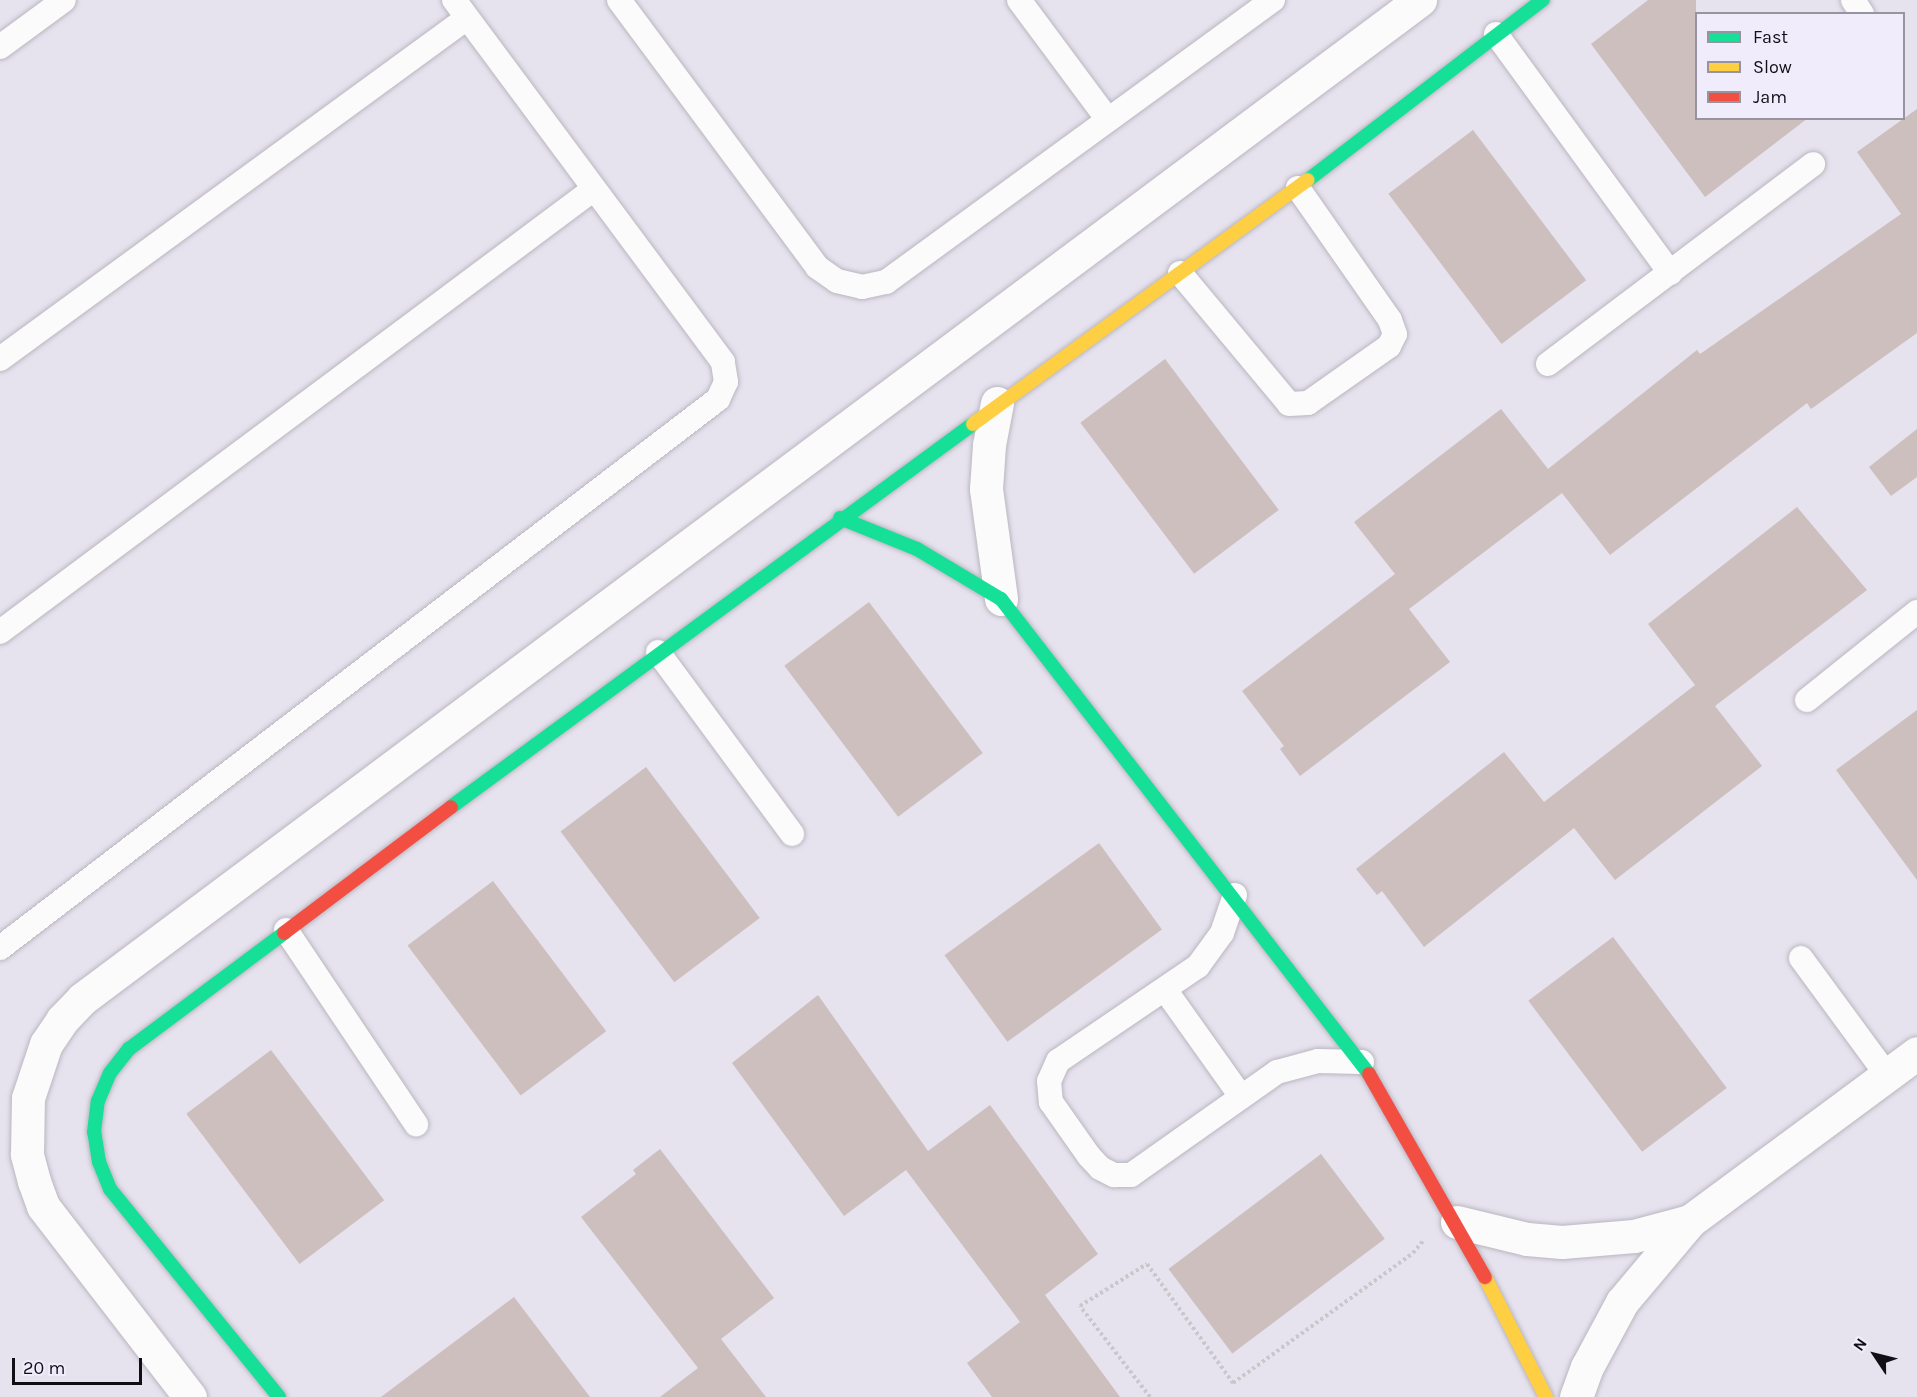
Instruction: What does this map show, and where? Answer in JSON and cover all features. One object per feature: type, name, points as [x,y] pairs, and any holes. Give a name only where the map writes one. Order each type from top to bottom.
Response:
[{"type":"street","points":[[190,1397],[43,1206],[34,1181],[27,1154],[28,1098],[42,1053],[62,1020],[82,999],[1420,0]]},
{"type":"street","points":[[279,1397],[110,1189],[99,1162],[94,1132],[98,1101],[110,1073],[129,1049],[658,652],[997,403],[1298,188],[1542,0]]},
{"type":"street","points":[[997,403],[989,445],[986,489],[1001,599]]},
{"type":"street","points":[[840,518],[917,549],[1001,599],[1235,895],[1362,1062],[1454,1216],[1546,1397]]},
{"type":"street","points":[[1576,1397],[1591,1359],[1622,1302],[1690,1221],[1917,1053]]},
{"type":"street","points":[[1454,1216],[1527,1239],[1562,1242],[1634,1236],[1690,1221]]},
{"type":"lane","points":[[0,47],[64,0]]},
{"type":"lane","points":[[619,0],[817,267],[837,281],[862,287],[886,282],[1273,0]]},
{"type":"lane","points":[[1019,0],[1108,120]]},
{"type":"lane","points":[[0,359],[461,9],[723,362],[726,382],[718,399],[0,948]]},
{"type":"lane","points":[[1496,34],[1670,273]]},
{"type":"lane","points":[[1548,364],[1813,164]]},
{"type":"lane","points":[[1180,273],[1288,404],[1308,403],[1389,346],[1395,334],[1390,320],[1298,188]]},
{"type":"lane","points":[[0,632],[594,189]]},
{"type":"lane","points":[[1808,700],[1917,612]]},
{"type":"lane","points":[[658,652],[792,834]]},
{"type":"lane","points":[[1235,895],[1216,941],[1198,966],[1166,991],[1058,1060],[1049,1081],[1051,1102],[1063,1121],[1100,1168],[1131,1175],[1240,1095],[1277,1072],[1318,1061],[1362,1062]]},
{"type":"lane","points":[[286,930],[416,1124]]},
{"type":"lane","points":[[1801,958],[1887,1075]]},
{"type":"lane","points":[[1166,991],[1240,1095]]},
{"type":"path","points":[[1150,1397],[1080,1306],[1147,1264],[1233,1383],[1413,1253],[1454,1216]]},
{"type":"building","points":[[1648,0],[1696,0],[1695,120],[1805,120],[1705,197],[1591,44]]},
{"type":"building","points":[[1917,109],[1917,333],[1811,409],[1807,403],[1610,555],[1562,493],[1409,609],[1450,662],[1300,776],[1280,749],[1284,746],[1242,691],[1395,574],[1354,522],[1501,409],[1548,469],[1697,350],[1700,354],[1901,214],[1857,152],[1902,120],[1905,120]]},
{"type":"building","points":[[1473,130],[1586,280],[1501,344],[1388,194]]},
{"type":"building","points":[[1165,359],[1279,510],[1194,574],[1080,423]]},
{"type":"building","points":[[1917,429],[1917,477],[1891,496],[1869,467]]},
{"type":"building","points":[[1797,507],[1867,590],[1715,706],[1762,766],[1615,880],[1574,828],[1424,947],[1382,891],[1377,895],[1356,869],[1504,752],[1544,802],[1695,685],[1648,624]]},
{"type":"building","points":[[869,602],[983,753],[898,817],[784,666]]},
{"type":"building","points":[[1917,710],[1917,880],[1836,770]]},
{"type":"building","points":[[646,767],[760,918],[674,982],[561,831]]},
{"type":"building","points":[[1099,843],[1162,930],[1007,1042],[944,955]]},
{"type":"building","points":[[493,881],[606,1031],[521,1096],[408,945]]},
{"type":"building","points":[[1613,937],[1727,1088],[1642,1152],[1528,1001]]},
{"type":"building","points":[[818,995],[928,1151],[990,1105],[1098,1254],[1045,1295],[1120,1397],[992,1397],[967,1363],[1020,1322],[906,1170],[844,1216],[732,1063]]},
{"type":"building","points":[[271,1050],[384,1200],[299,1264],[186,1114]]},
{"type":"building","points":[[660,1149],[774,1298],[721,1339],[766,1397],[660,1397],[698,1368],[581,1217],[636,1174],[633,1170]]},
{"type":"building","points":[[1321,1154],[1385,1239],[1232,1354],[1168,1269]]},
{"type":"building","points":[[514,1297],[590,1397],[381,1397]]},
{"type":"traffic: fast","points":[[1308,180],[1543,0]]},
{"type":"traffic: fast","points":[[451,807],[973,424]]},
{"type":"traffic: fast","points":[[840,518],[917,549],[1001,599],[1369,1074]]},
{"type":"traffic: fast","points":[[279,1397],[110,1189],[99,1162],[94,1132],[98,1101],[110,1073],[129,1049],[284,933]]},
{"type":"traffic: slow","points":[[973,424],[1308,180]]},
{"type":"traffic: slow","points":[[1485,1277],[1546,1397]]},
{"type":"traffic: jam","points":[[284,933],[451,807]]},
{"type":"traffic: jam","points":[[1369,1074],[1485,1277]]}]
